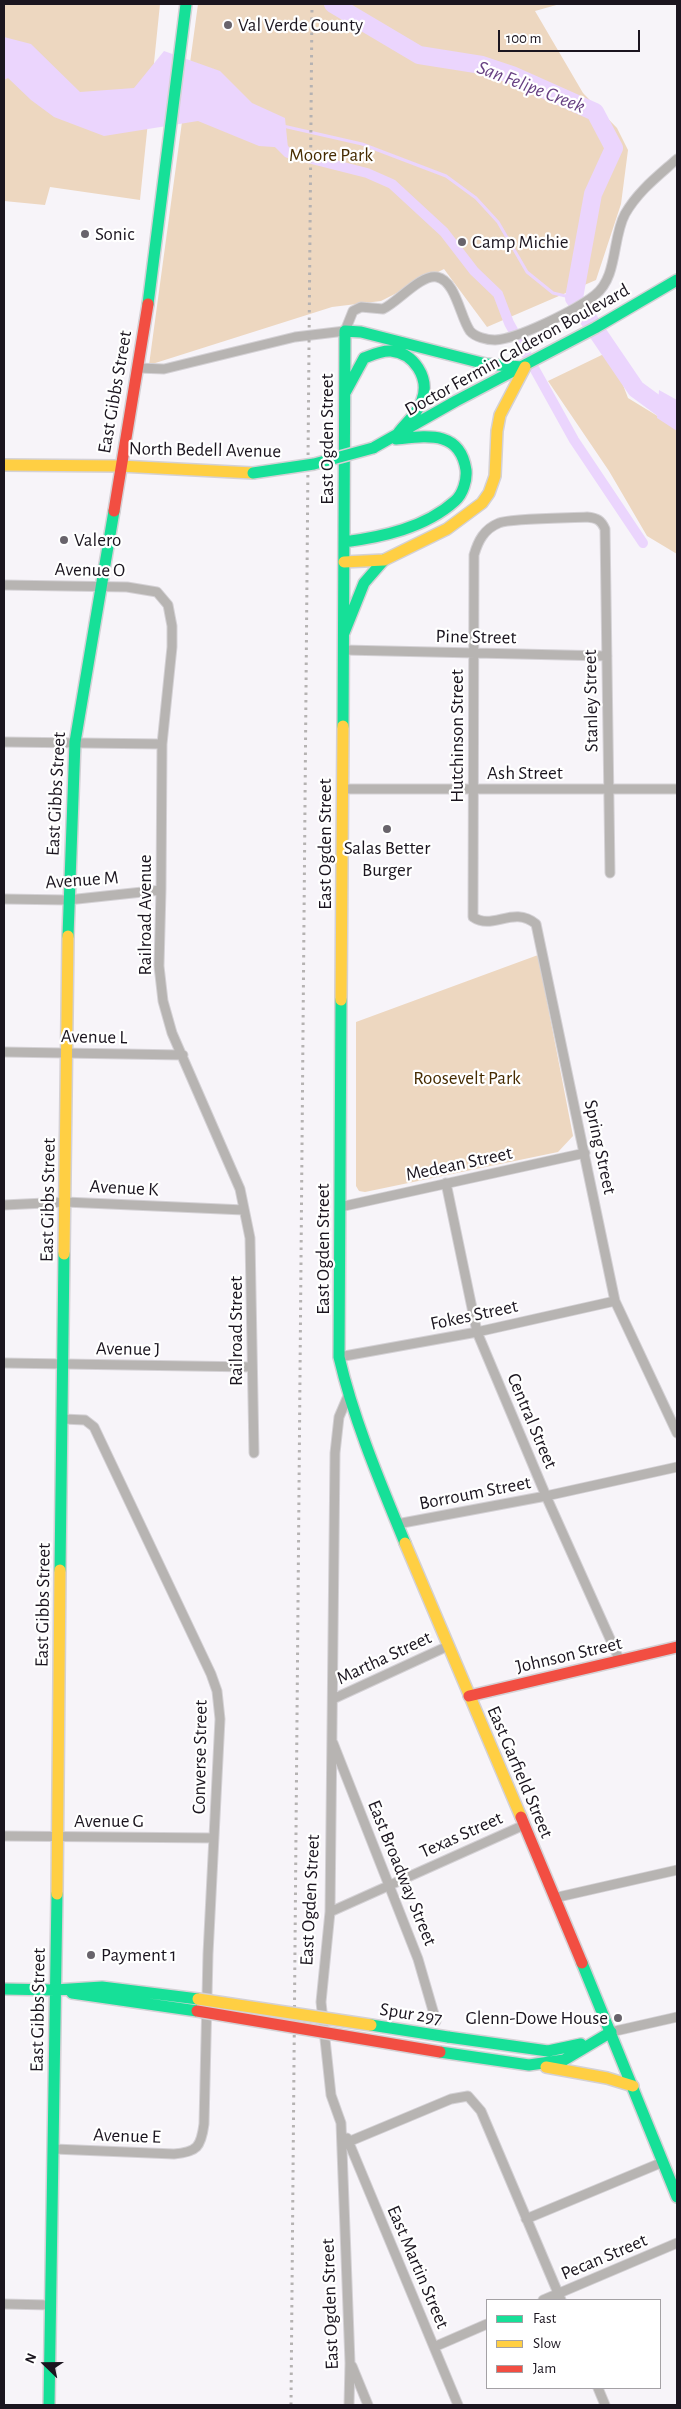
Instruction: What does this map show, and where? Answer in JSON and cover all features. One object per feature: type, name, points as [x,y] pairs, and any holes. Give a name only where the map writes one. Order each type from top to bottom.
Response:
[{"type":"main road","name":"East Gibbs Street","points":[[49,2405],[58,1836],[68,900],[74,742],[138,368],[186,4]]},
{"type":"main road","name":"Doctor Fermin Calderon Boulevard","points":[[372,448],[394,439],[454,402],[525,367],[677,280]]},
{"type":"main road","points":[[344,632],[365,582],[376,566],[469,516],[489,494],[496,471],[496,444],[499,420],[525,367],[486,364],[361,332],[345,331]]},
{"type":"main road","name":"East Ogden Street","points":[[339,1357],[345,331]]},
{"type":"main road","points":[[345,392],[364,358],[389,351],[402,354],[416,362],[423,377],[424,393],[420,405],[394,439]]},
{"type":"main road","points":[[344,542],[375,539],[401,530],[441,511],[457,499],[463,489],[466,475],[461,448],[447,439],[432,436],[394,439]]},
{"type":"main road","name":"North Bedell Avenue","points":[[4,465],[120,466],[253,473],[284,471],[329,463],[372,448]]},
{"type":"main road","points":[[344,562],[384,560]]},
{"type":"main road","name":"East Garfield Street","points":[[339,1357],[348,1396],[397,1524],[611,2032],[677,2197]]},
{"type":"main road","name":"Johnson Street","points":[[469,1696],[677,1647]]},
{"type":"main road","name":"Spur 297","points":[[55,1990],[102,1987],[198,1999],[548,2051],[572,2048],[611,2032]]},
{"type":"main road","points":[[4,1989],[55,1990]]},
{"type":"main road","name":"Spur 297","points":[[55,1990],[529,2065],[564,2060],[611,2032]]},
{"type":"main road","points":[[529,2065],[564,2068],[633,2086]]},
{"type":"street","points":[[138,368],[164,370],[295,337],[345,331],[352,311],[361,308],[383,309],[422,280],[437,277],[450,286],[471,331],[486,339],[506,338],[524,332],[596,294],[607,279],[624,216],[643,189],[677,159]]},
{"type":"street","name":"Stanley Street","points":[[474,555],[478,542],[486,531],[500,522],[587,517],[596,518],[602,522],[605,529],[610,873]]},
{"type":"street","name":"Hutchinson Street","points":[[473,917],[474,555]]},
{"type":"street","name":"Avenue O","points":[[4,584],[127,586],[156,592],[168,605]]},
{"type":"street","name":"Railroad Avenue","points":[[168,605],[172,626],[172,647],[162,744],[161,890],[158,966],[163,1002],[172,1033],[240,1189],[244,1210]]},
{"type":"street","name":"Pine Street","points":[[344,650],[607,656]]},
{"type":"street","points":[[4,742],[162,744]]},
{"type":"street","name":"Ash Street","points":[[343,789],[677,789]]},
{"type":"street","name":"Avenue M","points":[[4,899],[68,900],[161,890]]},
{"type":"street","name":"Spring Street","points":[[473,917],[485,922],[522,916],[528,917],[536,924],[616,1301],[677,1433]]},
{"type":"street","name":"Avenue L","points":[[4,1052],[183,1055]]},
{"type":"street","name":"Medean Street","points":[[340,1207],[585,1153]]},
{"type":"street","name":"Central Street","points":[[446,1183],[476,1332],[546,1496],[620,1660]]},
{"type":"street","name":"Avenue K","points":[[4,1205],[65,1202],[244,1210]]},
{"type":"street","name":"Railroad Street","points":[[244,1210],[250,1238],[254,1453]]},
{"type":"street","name":"Fokes Street","points":[[339,1357],[476,1332],[616,1301]]},
{"type":"street","name":"Avenue J","points":[[4,1363],[252,1367]]},
{"type":"street","name":"East Ogden Street","points":[[348,1396],[339,1417],[335,1453],[330,1912],[321,2002],[331,2095],[341,2123],[350,2363],[349,2405]]},
{"type":"street","name":"Converse Street","points":[[63,1420],[86,1420],[94,1428],[214,1683],[220,1719],[208,1954],[204,2124],[202,2137],[197,2148]]},
{"type":"street","name":"Borroum Street","points":[[397,1524],[546,1496],[677,1467]]},
{"type":"street","name":"Martha Street","points":[[333,1699],[448,1646]]},
{"type":"street","name":"East Broadway Street","points":[[331,1738],[418,1959],[436,2021]]},
{"type":"street","name":"Texas Street","points":[[330,1912],[524,1825]]},
{"type":"street","name":"Avenue G","points":[[4,1836],[214,1838]]},
{"type":"street","points":[[554,1898],[677,1870]]},
{"type":"street","points":[[611,2032],[677,2017]]},
{"type":"street","points":[[348,2142],[451,2099],[468,2096],[481,2111],[560,2297]]},
{"type":"street","name":"East Martin Street","points":[[341,2123],[458,2405]]},
{"type":"street","name":"Avenue E","points":[[54,2149],[174,2154],[187,2153],[197,2148]]},
{"type":"street","points":[[526,2219],[663,2162]]},
{"type":"street","name":"Pecan Street","points":[[560,2297],[677,2243]]},
{"type":"street","points":[[4,2304],[50,2305]]},
{"type":"street","points":[[434,2347],[486,2324]]},
{"type":"street","points":[[350,2363],[368,2405]]},
{"type":"street","points":[[598,2389],[605,2405]]},
{"type":"green space","points":[[4,4],[160,4],[140,200],[50,187],[45,205],[4,201]]},
{"type":"green space","name":"Moore Park","points":[[198,4],[560,4],[535,11],[583,93],[617,128],[628,150],[621,204],[596,280],[487,327],[444,269],[381,301],[332,307],[149,365]]},
{"type":"green space","points":[[610,351],[628,398],[677,428],[677,554],[647,536],[609,471],[548,381]]},
{"type":"green space","name":"Roosevelt Park","points":[[538,955],[573,1136],[558,1152],[365,1192],[359,1191],[356,1186],[356,1022]]},
{"type":"shaded area","points":[[4,37],[31,44],[80,92],[134,88],[164,51],[220,71],[252,103],[285,118],[288,148],[259,146],[198,121],[104,136],[54,117],[31,100],[8,78],[4,80]]},
{"type":"shaded area","points":[[659,390],[677,400],[677,431],[657,418]]},
{"type":"waterway","name":"San Felipe Creek","points":[[333,4],[419,55],[482,65],[512,75],[595,112],[614,148],[593,194],[574,298],[636,389],[677,419]]},
{"type":"waterway","points":[[283,126],[362,144],[446,176],[476,198],[498,222],[527,272],[553,293],[574,298]]},
{"type":"waterway","points":[[274,139],[288,153],[367,173],[392,184],[444,232],[474,271],[498,294],[509,323],[574,440],[643,543]]},
{"type":"railway","points":[[291,2405],[312,4]]},
{"type":"traffic: fast","points":[[148,304],[186,4]]},
{"type":"traffic: fast","points":[[373,448],[456,401],[595,328],[677,280]]},
{"type":"traffic: fast","points":[[343,726],[345,331]]},
{"type":"traffic: fast","points":[[345,331],[361,332],[486,364],[522,367]]},
{"type":"traffic: fast","points":[[345,393],[364,358],[388,351],[407,356],[422,375],[424,392],[418,409],[399,432]]},
{"type":"traffic: fast","points":[[344,542],[388,534],[417,525],[455,501],[462,491],[466,470],[463,457],[457,448],[440,438],[396,439]]},
{"type":"traffic: fast","points":[[253,473],[314,464],[373,448]]},
{"type":"traffic: fast","points":[[68,936],[75,742],[114,511]]},
{"type":"traffic: fast","points":[[344,633],[364,583],[384,560]]},
{"type":"traffic: fast","points":[[341,1000],[339,1357],[360,1428],[405,1543]]},
{"type":"traffic: fast","points":[[60,1570],[64,1254]]},
{"type":"traffic: fast","points":[[49,2405],[57,1894]]},
{"type":"traffic: fast","points":[[582,1963],[677,2197]]},
{"type":"traffic: fast","points":[[55,1990],[102,1987],[198,1999]]},
{"type":"traffic: fast","points":[[4,1989],[55,1990]]},
{"type":"traffic: fast","points":[[72,1993],[197,2011]]},
{"type":"traffic: fast","points":[[371,2025],[448,2037]]},
{"type":"traffic: fast","points":[[440,2052],[529,2065],[564,2060],[611,2032]]},
{"type":"traffic: fast","points":[[448,2037],[548,2051],[581,2044]]},
{"type":"traffic: slow","points":[[344,562],[384,560],[447,529],[482,503],[489,493],[495,476],[497,431],[500,415],[525,367]]},
{"type":"traffic: slow","points":[[4,465],[120,466]]},
{"type":"traffic: slow","points":[[120,466],[253,473]]},
{"type":"traffic: slow","points":[[341,1000],[343,726]]},
{"type":"traffic: slow","points":[[64,1254],[68,936]]},
{"type":"traffic: slow","points":[[405,1543],[521,1817]]},
{"type":"traffic: slow","points":[[57,1894],[60,1570]]},
{"type":"traffic: slow","points":[[198,1999],[371,2025]]},
{"type":"traffic: slow","points":[[546,2067],[607,2078],[633,2086]]},
{"type":"traffic: jam","points":[[114,511],[148,304]]},
{"type":"traffic: jam","points":[[469,1696],[677,1647]]},
{"type":"traffic: jam","points":[[521,1817],[582,1963]]},
{"type":"traffic: jam","points":[[197,2011],[440,2052]]},
{"type":"place","name":"Val Verde County","points":[[228,25]]},
{"type":"place","name":"Sonic","points":[[85,234]]},
{"type":"place","name":"Camp Michie","points":[[462,242]]},
{"type":"place","name":"Valero","points":[[64,540]]},
{"type":"place","name":"Salas Better Burger","points":[[387,829]]},
{"type":"place","name":"Payment 1","points":[[91,1955]]},
{"type":"place","name":"Glenn-Dowe House","points":[[618,2018]]}]
